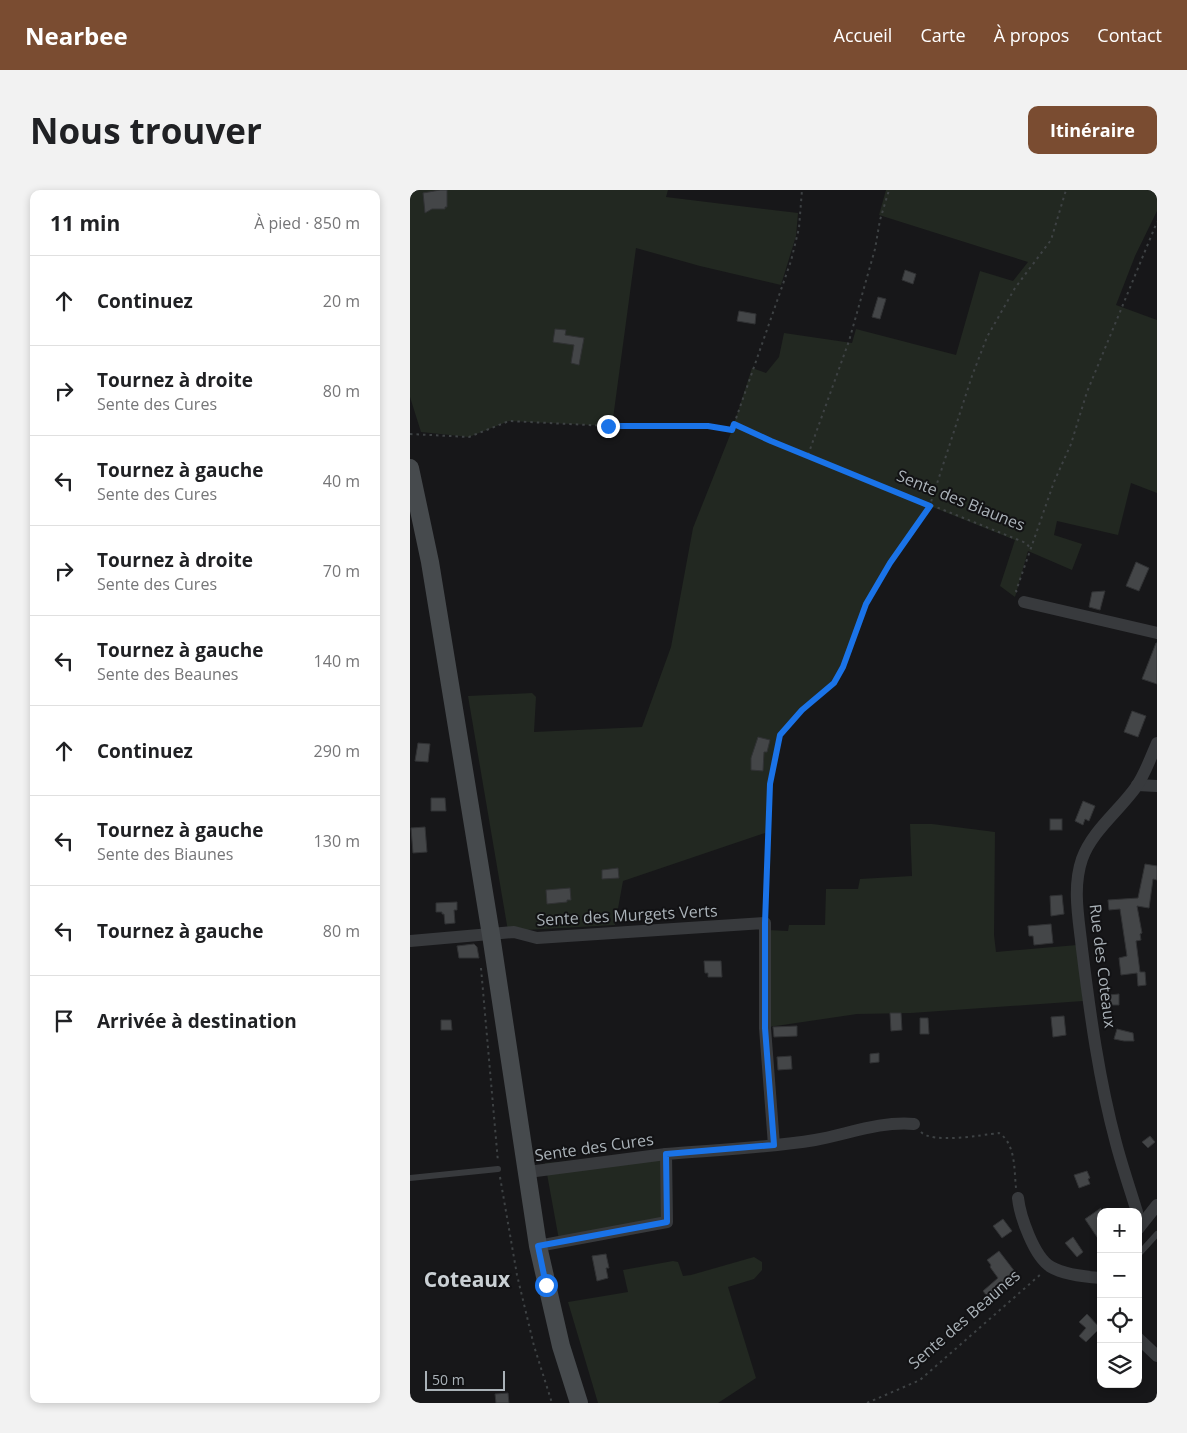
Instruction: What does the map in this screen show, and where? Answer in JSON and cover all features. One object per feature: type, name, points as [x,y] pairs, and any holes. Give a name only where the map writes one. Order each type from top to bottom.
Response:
[{"type":"main road","points":[[410,468],[430,562],[491,935],[538,1246],[559,1338],[579,1403]]},
{"type":"street","points":[[1024,602],[1157,634]]},
{"type":"street","name":"Rue des Coteaux","points":[[1136,1208],[1116,1142],[1099,1064],[1086,978],[1078,896],[1078,877],[1082,859],[1093,837],[1118,811],[1137,785],[1157,742]]},
{"type":"street","points":[[1137,785],[1157,786]]},
{"type":"street","name":"Sente des Murgets Verts","points":[[410,942],[514,932],[537,938],[765,923]]},
{"type":"street","points":[[765,923],[765,1028],[774,1145]]},
{"type":"street","name":"Sente des Cures","points":[[528,1172],[666,1154],[817,1140],[892,1124],[914,1124]]},
{"type":"street","name":"Sente des Cures","points":[[538,1246],[667,1222],[666,1154]]},
{"type":"street","points":[[1018,1198],[1019,1210],[1031,1240],[1051,1267],[1081,1276],[1097,1278]]},
{"type":"street","points":[[1142,1222],[1155,1211]]},
{"type":"street","points":[[1142,1342],[1157,1356]]},
{"type":"lane","points":[[410,1178],[498,1170]]},
{"type":"lane","points":[[1140,1253],[1157,1234]]},
{"type":"path","points":[[410,434],[469,437],[509,421],[608,426],[708,426],[732,430],[791,261],[799,228],[802,190]]},
{"type":"path","points":[[808,456],[849,341],[875,250],[880,220],[889,190]]},
{"type":"path","points":[[765,923],[770,784],[780,735],[802,710],[834,683],[843,667],[866,604],[890,563],[930,506],[972,376],[987,337],[1014,288],[1051,240],[1066,190]]},
{"type":"path","points":[[1152,190],[1157,191]]},
{"type":"path","points":[[1030,549],[1054,482],[1071,444],[1087,392],[1157,222]]},
{"type":"path","name":"Sente des Biaunes","points":[[734,424],[930,506],[1026,543],[1030,549],[1016,591],[1024,602]]},
{"type":"path","points":[[914,1124],[924,1134],[941,1138],[999,1133],[1004,1136],[1011,1145],[1018,1198]]},
{"type":"path","name":"Sente des Beaunes","points":[[867,1403],[920,1380],[1046,1269],[1051,1267]]},
{"type":"shaded area","points":[[410,190],[668,190],[666,197],[798,213],[796,236],[781,285],[700,266],[636,248],[612,426],[509,421],[469,437],[421,432],[410,397]]},
{"type":"shaded area","points":[[886,190],[1151,190],[1157,192],[1157,211],[1135,256],[1116,305],[1157,320],[1157,493],[1131,483],[1118,535],[1057,521],[1054,535],[1082,544],[1072,570],[1028,551],[1015,597],[1000,586],[1015,540],[930,506],[890,563],[866,604],[843,667],[834,683],[802,710],[780,735],[770,784],[768,832],[623,881],[615,925],[508,931],[468,696],[532,693],[536,697],[534,732],[642,727],[671,647],[693,528],[732,430],[752,368],[766,373],[779,357],[784,333],[852,343],[856,329],[956,355],[980,271],[1013,281],[1028,262],[879,215]]},
{"type":"shaded area","points":[[910,824],[932,824],[995,832],[994,935],[996,952],[1077,945],[1083,1001],[911,1013],[857,1014],[769,1027],[767,930],[788,931],[789,925],[825,925],[826,889],[858,889],[860,879],[912,876]]},
{"type":"shaded area","points":[[666,1154],[669,1225],[559,1240],[545,1163]]},
{"type":"shaded area","points":[[754,1257],[762,1262],[762,1270],[754,1279],[728,1287],[756,1378],[718,1403],[598,1403],[568,1302],[628,1292],[623,1270],[673,1261],[678,1262],[683,1276]]},
{"type":"building","points":[[447,190],[447,207],[445,209],[432,209],[425,213],[423,193]]},
{"type":"building","points":[[905,270],[916,274],[913,284],[902,280]]},
{"type":"building","points":[[878,297],[886,299],[880,319],[872,317]]},
{"type":"building","points":[[739,311],[756,314],[755,324],[737,321]]},
{"type":"building","points":[[555,329],[566,330],[565,335],[584,338],[579,365],[571,363],[574,345],[553,342]]},
{"type":"building","points":[[1136,562],[1149,568],[1139,591],[1126,586]]},
{"type":"building","points":[[1105,591],[1100,610],[1089,607],[1092,592]]},
{"type":"building","points":[[1157,643],[1157,684],[1142,679]]},
{"type":"building","points":[[1132,711],[1146,716],[1138,737],[1124,732]]},
{"type":"building","points":[[758,737],[770,740],[767,752],[764,752],[763,771],[751,770],[751,758]]},
{"type":"building","points":[[418,743],[430,744],[428,762],[415,761]]},
{"type":"building","points":[[431,798],[445,798],[446,811],[431,811]]},
{"type":"building","points":[[1083,801],[1095,806],[1089,821],[1085,819],[1083,825],[1075,821]]},
{"type":"building","points":[[1050,819],[1062,819],[1062,830],[1050,830]]},
{"type":"building","points":[[425,827],[427,852],[413,853],[411,828]]},
{"type":"building","points":[[1145,864],[1157,866],[1157,880],[1153,879],[1149,908],[1137,906],[1142,933],[1140,934],[1141,940],[1136,941],[1140,972],[1145,972],[1146,985],[1138,986],[1137,973],[1121,975],[1119,958],[1127,956],[1120,909],[1109,910],[1108,900],[1138,898]]},
{"type":"building","points":[[618,868],[619,878],[602,879],[602,870]]},
{"type":"building","points":[[570,888],[571,900],[547,904],[546,890]]},
{"type":"building","points":[[1062,895],[1064,914],[1051,916],[1050,896]]},
{"type":"building","points":[[457,902],[457,910],[454,910],[455,923],[445,924],[444,914],[436,912],[436,903]]},
{"type":"building","points":[[1051,924],[1053,943],[1034,945],[1033,936],[1029,936],[1028,926]]},
{"type":"building","points":[[474,944],[477,947],[479,958],[459,958],[457,946]]},
{"type":"building","points":[[704,961],[721,961],[722,977],[708,977],[708,973],[705,973]]},
{"type":"building","points":[[1119,994],[1119,1005],[1110,1005],[1109,995]]},
{"type":"building","points":[[890,1013],[901,1013],[902,1030],[891,1031]]},
{"type":"building","points":[[1064,1016],[1066,1035],[1053,1037],[1051,1017]]},
{"type":"building","points":[[920,1018],[928,1018],[929,1034],[920,1034]]},
{"type":"building","points":[[441,1020],[451,1020],[452,1030],[441,1030]]},
{"type":"building","points":[[797,1026],[797,1036],[774,1037],[773,1027]]},
{"type":"building","points":[[1117,1029],[1133,1033],[1134,1041],[1114,1039]]},
{"type":"building","points":[[879,1053],[879,1062],[870,1063],[870,1054]]},
{"type":"building","points":[[791,1056],[792,1069],[778,1070],[777,1057]]},
{"type":"building","points":[[1150,1136],[1155,1142],[1148,1148],[1142,1142]]},
{"type":"building","points":[[1087,1171],[1090,1184],[1079,1188],[1074,1175]]},
{"type":"building","points":[[1097,1211],[1097,1237],[1085,1219]]},
{"type":"building","points":[[1003,1219],[1012,1231],[1002,1238],[993,1226]]},
{"type":"building","points":[[1073,1237],[1083,1252],[1077,1257],[1065,1243]]},
{"type":"building","points":[[999,1251],[1019,1277],[990,1300],[983,1291],[998,1278],[987,1260]]},
{"type":"building","points":[[606,1254],[609,1268],[606,1268],[608,1278],[597,1281],[592,1256]]},
{"type":"building","points":[[1087,1314],[1097,1325],[1097,1331],[1086,1342],[1079,1336],[1086,1328],[1079,1322]]},
{"type":"building","points":[[508,1393],[509,1403],[496,1403],[495,1394]]},
{"type":"district","name":"Coteaux","points":[[467,1279]]},
{"type":"route","points":[[546,1285],[538,1246],[667,1222],[666,1154],[774,1145],[765,1028],[765,923],[770,784],[780,735],[802,710],[834,683],[843,667],[866,604],[877,583],[930,506],[734,424],[732,430],[708,426],[608,426]]}]
